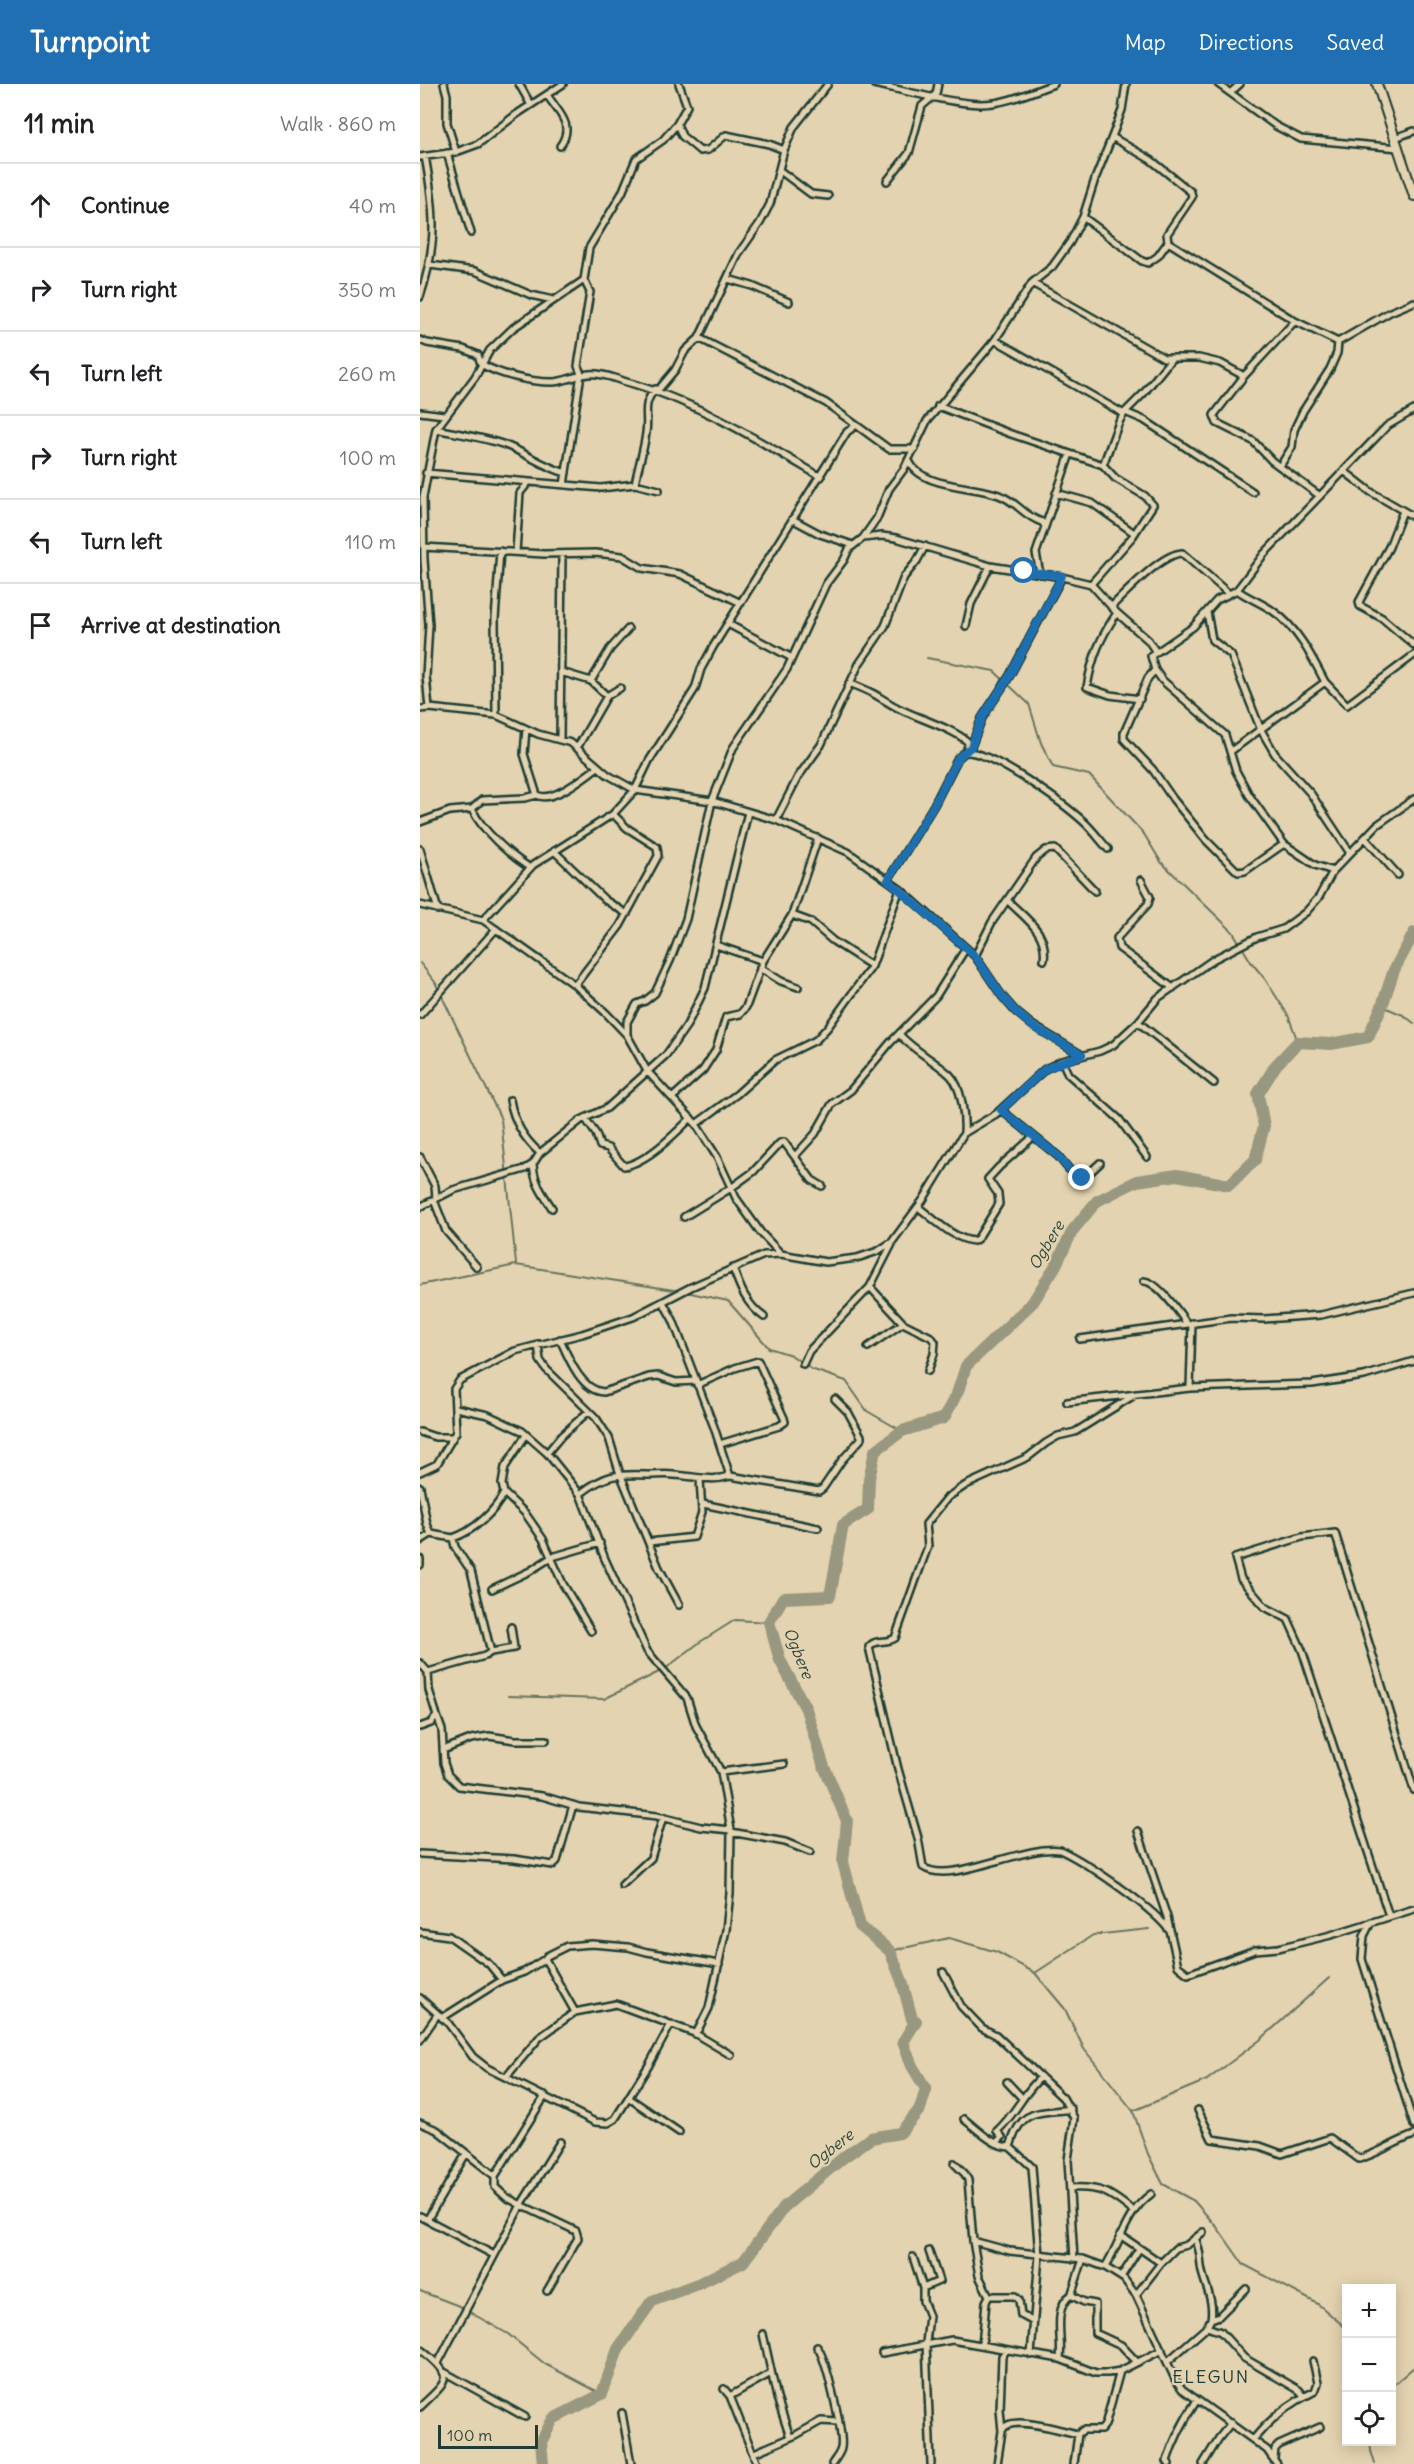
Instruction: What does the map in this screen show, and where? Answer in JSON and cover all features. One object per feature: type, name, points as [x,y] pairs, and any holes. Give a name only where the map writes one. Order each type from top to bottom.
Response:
[{"type":"main road","points":[[1377,84],[1413,192]]},
{"type":"street","points":[[444,84],[447,95],[447,123],[456,152]]},
{"type":"street","points":[[519,84],[531,105]]},
{"type":"street","points":[[420,297],[430,265],[434,216],[423,157],[456,152],[478,144],[563,84]]},
{"type":"street","points":[[564,485],[581,374],[578,366],[590,292],[584,280],[589,248],[622,193],[636,159],[663,140],[677,124],[687,106],[679,84]]},
{"type":"street","points":[[635,484],[646,432],[645,407],[648,398],[655,389],[660,389],[675,370],[685,351],[699,338],[739,253],[765,214],[784,150],[794,127],[828,84]]},
{"type":"street","points":[[874,84],[982,104],[1001,101],[1054,84]]},
{"type":"street","points":[[887,181],[909,153],[922,106],[936,94],[938,84]]},
{"type":"street","points":[[863,538],[876,518],[889,489],[909,461],[927,421],[995,340],[1032,283],[1052,267],[1070,242],[1083,217],[1095,179],[1113,137],[1122,110],[1126,84]]},
{"type":"street","points":[[1218,84],[1275,126],[1301,140],[1399,148]]},
{"type":"street","points":[[1231,92],[1240,84]]},
{"type":"street","points":[[547,95],[567,126],[566,137],[560,146]]},
{"type":"street","points":[[677,124],[682,136],[700,151],[708,150],[726,135],[769,144],[784,150]]},
{"type":"street","points":[[1395,138],[1414,131]]},
{"type":"street","points":[[1083,217],[1142,261],[1152,261],[1167,242],[1167,234],[1192,197],[1191,192],[1151,160],[1113,137]]},
{"type":"street","points":[[447,153],[471,233]]},
{"type":"street","points":[[779,170],[811,194],[828,196]]},
{"type":"street","points":[[1167,242],[1295,321],[1338,342]]},
{"type":"street","points":[[430,265],[475,271],[523,292],[553,300]]},
{"type":"street","points":[[728,279],[753,286],[789,302]]},
{"type":"street","points":[[429,708],[426,676],[429,626],[422,503],[436,429],[444,415],[475,377],[490,350],[513,328],[584,280]]},
{"type":"street","points":[[1032,283],[1164,358],[1199,358],[1220,363],[1244,376]]},
{"type":"street","points":[[1338,342],[1390,312],[1414,302]]},
{"type":"street","points":[[1295,321],[1244,376],[1214,416],[1217,423],[1253,441],[1280,466],[1320,496]]},
{"type":"street","points":[[699,338],[826,403],[889,449],[915,449]]},
{"type":"street","points":[[420,340],[427,344],[463,349],[478,355],[481,364],[497,373],[553,382],[581,374],[597,374],[655,389],[755,438],[821,477]]},
{"type":"street","points":[[995,340],[1124,413],[1144,420],[1253,492]]},
{"type":"street","points":[[1280,466],[1292,447],[1294,430],[1303,411],[1330,369],[1337,353],[1338,342]]},
{"type":"street","points":[[1103,465],[1124,413],[1143,394],[1172,358]]},
{"type":"street","points":[[938,406],[1103,465],[1115,478],[1144,496],[1153,505],[1134,533],[1091,584]]},
{"type":"street","points":[[1333,871],[1306,860],[1284,844],[1249,795],[1236,771],[1231,751],[1219,729],[1180,697],[1155,670],[1151,656],[1193,627],[1217,600],[1237,590],[1264,554],[1386,426],[1414,410]]},
{"type":"street","points":[[420,412],[444,415]]},
{"type":"street","points":[[483,920],[530,868],[613,814],[635,790],[649,761],[695,689],[700,669],[847,432],[855,426]]},
{"type":"street","points":[[436,429],[479,436],[508,446],[552,469],[566,473]]},
{"type":"street","points":[[1040,574],[1036,553],[1070,454]]},
{"type":"street","points":[[909,461],[919,475],[934,481],[997,494],[1015,502],[1023,512],[1045,526]]},
{"type":"street","points":[[1344,471],[1371,492],[1414,517]]},
{"type":"street","points":[[426,473],[601,488],[635,484],[659,490]]},
{"type":"street","points":[[516,552],[520,493],[528,483]]},
{"type":"street","points":[[1056,492],[1092,503],[1134,533]]},
{"type":"street","points":[[1403,512],[1389,547],[1359,602],[1360,606],[1382,618],[1414,645]]},
{"type":"street","points":[[792,519],[820,534],[853,544]]},
{"type":"street","points":[[627,1035],[627,1022],[637,1004],[655,993],[686,919],[712,801],[733,748],[787,669],[826,584],[853,544],[863,538],[882,536],[925,546],[990,566],[1062,576],[1091,584],[1117,613],[1148,640],[1156,652]]},
{"type":"street","points":[[776,820],[798,777],[821,745],[849,683],[885,626],[904,577],[925,546]]},
{"type":"street","points":[[424,547],[622,556],[642,568],[680,574],[741,603]]},
{"type":"street","points":[[496,715],[495,619],[500,551]]},
{"type":"street","points":[[1111,607],[1150,571],[1176,554],[1182,554],[1228,593]]},
{"type":"street","points":[[560,739],[562,555]]},
{"type":"street","points":[[966,626],[971,604],[990,566]]},
{"type":"street","points":[[888,880],[934,805],[958,758],[967,752],[982,718],[1009,677],[1062,576]]},
{"type":"street","points":[[1237,590],[1272,609],[1288,623],[1316,663],[1325,682],[1347,705],[1414,655]]},
{"type":"street","points":[[1207,612],[1212,640],[1231,655],[1261,730],[1275,754],[1311,794],[1350,853]]},
{"type":"street","points":[[1117,613],[1105,631],[1091,661],[1087,687],[1110,695],[1140,699]]},
{"type":"street","points":[[728,624],[792,658]]},
{"type":"street","points":[[591,681],[610,649],[628,629]]},
{"type":"street","points":[[1155,670],[1148,678],[1124,734],[1124,740],[1152,770],[1206,840],[1238,872],[1251,868],[1284,844]]},
{"type":"street","points":[[561,672],[591,681],[608,696]]},
{"type":"street","points":[[1231,751],[1325,682]]},
{"type":"street","points":[[849,683],[876,695],[897,708],[960,735],[968,742],[967,752]]},
{"type":"street","points":[[577,748],[608,696],[620,688]]},
{"type":"street","points":[[420,709],[496,715],[526,729],[571,742],[619,783],[635,790],[712,801],[776,820],[848,852],[900,889],[975,956],[1002,996],[1032,1026],[1082,1055]]},
{"type":"street","points":[[526,729],[524,754],[537,795]]},
{"type":"street","points":[[967,752],[985,755],[1055,800],[1084,822],[1108,849]]},
{"type":"street","points":[[420,822],[450,811],[472,809],[482,800],[537,795],[542,798],[551,797],[598,767]]},
{"type":"street","points":[[803,1364],[808,1351],[870,1287],[892,1242],[918,1207],[964,1133],[1001,1110],[1045,1069],[1062,1061],[1100,1051],[1113,1045],[1138,1022],[1158,998],[1214,959],[1257,936],[1283,929],[1306,912],[1319,897],[1333,871],[1350,853],[1395,810],[1414,799]]},
{"type":"street","points":[[472,809],[486,830],[515,858],[530,868]]},
{"type":"street","points":[[420,1207],[453,1190],[525,1169],[540,1153],[585,1118],[607,1108],[666,1055],[687,1025],[705,988],[748,812]]},
{"type":"street","points":[[575,985],[627,914],[654,866],[659,852],[653,843],[627,828],[613,814]]},
{"type":"street","points":[[673,1097],[703,1070],[716,1050],[726,1017],[740,1014],[746,1007],[763,961],[792,915],[818,837]]},
{"type":"street","points":[[1365,838],[1398,875]]},
{"type":"street","points":[[975,956],[992,922],[1036,858],[1050,848],[1054,849],[1095,891]]},
{"type":"street","points":[[420,849],[438,910]]},
{"type":"street","points":[[554,851],[605,900],[627,914]]},
{"type":"street","points":[[1142,880],[1150,897],[1148,904],[1117,938],[1117,943],[1119,948],[1173,988]]},
{"type":"street","points":[[696,1124],[776,1060],[816,1040],[828,1027],[872,966],[900,889]]},
{"type":"street","points":[[1008,901],[1043,937],[1046,947],[1044,960]]},
{"type":"street","points":[[420,905],[483,920],[575,985],[627,1035],[647,1071],[696,1124],[717,1157],[731,1188],[761,1233],[781,1254]]},
{"type":"street","points":[[792,915],[811,922],[872,966]]},
{"type":"street","points":[[420,1015],[496,929]]},
{"type":"street","points":[[716,945],[763,961]]},
{"type":"street","points":[[795,1156],[815,1134],[832,1104],[851,1090],[899,1034],[936,996],[966,948]]},
{"type":"street","points":[[760,969],[781,981],[798,987]]},
{"type":"street","points":[[1138,1022],[1214,1083]]},
{"type":"street","points":[[899,1034],[910,1046],[951,1076],[956,1084],[965,1120],[964,1133]]},
{"type":"street","points":[[1062,1061],[1068,1074],[1119,1119],[1147,1157]]},
{"type":"street","points":[[510,1100],[511,1112],[522,1134],[540,1153]]},
{"type":"street","points":[[1001,1110],[1058,1156],[1077,1179],[1087,1175],[1100,1163]]},
{"type":"street","points":[[585,1118],[596,1134],[600,1146],[608,1148],[624,1166],[634,1164],[669,1139],[691,1118]]},
{"type":"street","points":[[918,1207],[945,1228],[965,1239],[974,1241],[999,1204],[998,1194],[988,1179],[1033,1137]]},
{"type":"street","points":[[684,1217],[753,1172],[780,1143],[786,1144],[812,1180],[822,1186]]},
{"type":"street","points":[[420,1157],[435,1186],[435,1199],[447,1231],[477,1267]]},
{"type":"street","points":[[532,1164],[539,1190],[552,1208]]},
{"type":"street","points":[[420,1472],[437,1464],[456,1432],[454,1389],[460,1380],[515,1351],[633,1317],[764,1255],[781,1254],[826,1262],[857,1258],[878,1251],[892,1242]]},
{"type":"street","points":[[733,1268],[742,1293],[753,1309],[764,1317]]},
{"type":"street","points":[[1144,1281],[1150,1281],[1158,1288],[1189,1323],[1190,1388]]},
{"type":"street","points":[[870,1287],[903,1323],[931,1337],[935,1342],[934,1354],[928,1371]]},
{"type":"street","points":[[1080,1339],[1230,1318],[1264,1319],[1321,1315],[1414,1293]]},
{"type":"street","points":[[663,1302],[697,1383],[730,1476]]},
{"type":"street","points":[[868,1347],[903,1323]]},
{"type":"street","points":[[560,1339],[585,1383],[598,1392],[658,1376],[676,1382],[697,1383],[758,1361],[785,1422],[779,1426],[720,1444]]},
{"type":"street","points":[[538,1344],[540,1360],[546,1369],[589,1411],[609,1438],[620,1473],[659,1568],[679,1605]]},
{"type":"street","points":[[1067,1402],[1190,1388],[1312,1384],[1364,1376],[1414,1361]]},
{"type":"street","points":[[1136,1394],[1075,1432],[1058,1436],[1028,1457],[966,1485],[948,1497],[926,1524],[928,1546],[895,1638],[875,1642],[869,1647],[924,1867],[930,1872],[948,1873],[1034,1851],[1050,1848],[1060,1850],[1134,1898],[1166,1925],[1171,1933]]},
{"type":"street","points":[[580,1494],[595,1483],[620,1473],[674,1475],[700,1479],[721,1479],[730,1476],[816,1491],[823,1488],[842,1460],[861,1439],[848,1412],[835,1399]]},
{"type":"street","points":[[456,1408],[488,1415],[526,1435],[547,1453],[580,1494],[647,1651],[687,1698],[696,1726],[721,1772],[731,1831],[730,1893],[719,1964],[709,2008],[698,2030],[694,2032]]},
{"type":"street","points":[[547,1453],[561,1436],[589,1411]]},
{"type":"street","points":[[420,1432],[435,1437],[453,1437]]},
{"type":"street","points":[[526,1435],[505,1467],[502,1484],[504,1493],[525,1513],[543,1539],[563,1584],[591,1631]]},
{"type":"street","points":[[649,1542],[694,1537],[703,1504],[700,1479]]},
{"type":"street","points":[[420,1487],[426,1524],[431,1534]]},
{"type":"street","points":[[420,1541],[431,1534],[453,1538],[463,1534],[499,1504],[504,1493]]},
{"type":"street","points":[[703,1504],[819,1528]]},
{"type":"street","points":[[1389,1916],[1302,1650],[1288,1619],[1265,1607],[1241,1579],[1235,1558],[1302,1537],[1335,1533],[1414,1790]]},
{"type":"street","points":[[453,1538],[455,1547],[471,1571],[491,1652]]},
{"type":"street","points":[[492,1589],[530,1571],[552,1557],[600,1543]]},
{"type":"street","points":[[420,1559],[420,1564]]},
{"type":"street","points":[[428,1672],[485,1656],[491,1652],[514,1648],[511,1627]]},
{"type":"street","points":[[420,1663],[428,1672],[429,1690],[442,1730],[448,1775],[459,1786],[542,1796],[605,1812],[663,1817],[701,1827],[785,1842],[810,1852]]},
{"type":"street","points":[[420,1727],[431,1723],[437,1716]]},
{"type":"street","points":[[443,1750],[471,1739],[489,1736],[515,1740],[546,1740]]},
{"type":"street","points":[[721,1772],[784,1764]]},
{"type":"street","points":[[420,1854],[514,1859],[553,1865],[557,1861],[573,1805]]},
{"type":"street","points":[[622,1885],[651,1858],[663,1817]]},
{"type":"street","points":[[1138,1831],[1171,1933],[1178,1966],[1188,1974],[1255,1950],[1278,1948],[1331,1935],[1414,1909]]},
{"type":"street","points":[[1371,1922],[1364,1936],[1362,1959],[1414,2125]]},
{"type":"street","points":[[420,1932],[449,1936],[489,1964],[502,1980]]},
{"type":"street","points":[[420,2040],[440,2016],[502,1980],[524,1972],[567,1946],[592,1944],[627,1947],[719,1964]]},
{"type":"street","points":[[545,1959],[575,2012]]},
{"type":"street","points":[[943,1972],[961,2006],[982,2028],[996,2036],[1041,2077],[1071,2109],[1074,2118],[1068,2160],[1074,2259]]},
{"type":"street","points":[[420,1998],[448,2023],[473,2057],[506,2078],[595,2122],[608,2123],[615,2119],[671,2024]]},
{"type":"street","points":[[506,2078],[539,2038],[575,2012],[620,2005],[694,2032],[731,2055]]},
{"type":"street","points":[[996,2143],[1002,2137],[997,2131],[1017,2109],[1029,2087],[1041,2077]]},
{"type":"street","points":[[1007,2082],[1023,2098]]},
{"type":"street","points":[[545,2097],[495,2176],[495,2187],[506,2198],[576,2231],[578,2238],[547,2291]]},
{"type":"street","points":[[629,2098],[679,2132]]},
{"type":"street","points":[[1010,2147],[1013,2134],[1023,2120],[1032,2113],[1071,2109]]},
{"type":"street","points":[[1198,2110],[1212,2139],[1260,2146],[1282,2154],[1330,2138],[1359,2158],[1378,2153],[1414,2134]]},
{"type":"street","points":[[964,2119],[996,2143],[1003,2147],[1010,2147],[1032,2167],[1039,2256],[1030,2355]]},
{"type":"street","points":[[420,2123],[437,2130],[495,2176]]},
{"type":"street","points":[[438,2363],[521,2205],[560,2142]]},
{"type":"street","points":[[427,2220],[466,2154]]},
{"type":"street","points":[[954,2163],[968,2180],[973,2241],[979,2276],[989,2296]]},
{"type":"street","points":[[1070,2188],[1090,2187],[1104,2190],[1134,2212]]},
{"type":"street","points":[[1105,2267],[1134,2212],[1141,2201],[1151,2194]]},
{"type":"street","points":[[420,2216],[494,2255]]},
{"type":"street","points":[[1137,2295],[1161,2262],[1176,2248],[1187,2245],[1203,2232]]},
{"type":"street","points":[[1120,2235],[1161,2262]]},
{"type":"street","points":[[1167,2362],[1207,2327],[1211,2319],[1213,2307],[1201,2270],[1201,2252],[1195,2238]]},
{"type":"street","points":[[973,2241],[1039,2256],[1083,2259],[1105,2267],[1121,2277],[1137,2295],[1167,2362],[1182,2389],[1231,2423],[1276,2461]]},
{"type":"street","points":[[1121,2277],[1139,2249]]},
{"type":"street","points":[[923,2288],[939,2281],[928,2251]]},
{"type":"street","points":[[913,2257],[923,2288],[923,2301],[929,2325],[926,2343],[931,2464]]},
{"type":"street","points":[[1071,2296],[1083,2259]]},
{"type":"street","points":[[1211,2319],[1219,2316],[1246,2289]]},
{"type":"street","points":[[989,2296],[1015,2296],[1019,2300],[1021,2315],[1032,2321]]},
{"type":"street","points":[[982,2345],[986,2302],[989,2296]]},
{"type":"street","points":[[1060,2359],[1059,2318],[1065,2299],[1071,2296],[1095,2304],[1095,2333],[1121,2345],[1136,2361]]},
{"type":"street","points":[[1207,2327],[1221,2332],[1244,2358],[1299,2390],[1304,2396]]},
{"type":"street","points":[[763,2334],[771,2373],[790,2438]]},
{"type":"street","points":[[882,2353],[952,2340],[1060,2359],[1096,2373],[1120,2371],[1162,2350]]},
{"type":"street","points":[[817,2347],[822,2352],[827,2369],[842,2446],[832,2464]]},
{"type":"street","points":[[995,2348],[1002,2356]]},
{"type":"street","points":[[420,2349],[438,2363],[444,2372],[445,2380],[442,2387],[421,2405]]},
{"type":"street","points":[[997,2464],[1002,2431],[1000,2410],[1002,2356],[1007,2350]]},
{"type":"street","points":[[1253,2440],[1263,2428],[1304,2396],[1315,2391],[1318,2383],[1313,2361]]},
{"type":"street","points":[[1074,2464],[1078,2434],[1083,2430],[1098,2431],[1105,2425],[1120,2371]]},
{"type":"street","points":[[444,2372],[525,2417]]},
{"type":"street","points":[[730,2396],[771,2373]]},
{"type":"street","points":[[724,2389],[730,2396],[757,2464]]},
{"type":"street","points":[[1169,2464],[1167,2461],[1170,2449],[1180,2426],[1197,2400]]},
{"type":"street","points":[[622,2413],[630,2464]]},
{"type":"street","points":[[754,2453],[790,2438],[821,2421],[838,2422]]},
{"type":"street","points":[[1002,2431],[1009,2422],[1078,2434]]},
{"type":"street","points":[[1203,2464],[1218,2438],[1231,2423]]},
{"type":"street","points":[[1276,2461],[1275,2449],[1280,2445],[1320,2427]]},
{"type":"waterway","points":[[927,658],[994,671],[1029,704],[1041,743],[1053,767],[1089,775],[1144,834],[1161,862],[1233,932],[1288,1015],[1298,1042]]},
{"type":"waterway","name":"Ogbere","points":[[543,2464],[541,2442],[553,2419],[602,2394],[618,2349],[652,2301],[700,2283],[743,2262],[784,2207],[844,2157],[871,2138],[900,2133],[920,2109],[926,2089],[912,2066],[903,2042],[916,2021],[912,2019],[902,1981],[890,1951],[860,1926],[843,1862],[847,1821],[823,1764],[806,1709],[780,1660],[769,1622],[783,1598],[830,1596],[843,1525],[868,1509],[869,1479],[875,1451],[902,1431],[944,1418],[958,1391],[966,1366],[1033,1302],[1056,1265],[1073,1230],[1097,1201],[1137,1181],[1177,1175],[1229,1185],[1255,1160],[1264,1126],[1258,1094],[1276,1065],[1298,1042],[1331,1044],[1368,1037],[1382,1006],[1394,970],[1414,933]]},
{"type":"waterway","points":[[420,963],[435,982],[501,1119],[516,1264]]},
{"type":"waterway","points":[[1382,1006],[1403,1015],[1414,1023]]},
{"type":"waterway","points":[[420,1285],[516,1265],[680,1291]]},
{"type":"waterway","points":[[686,1292],[728,1301],[769,1348],[791,1355],[811,1369],[846,1381],[867,1411],[902,1431]]},
{"type":"waterway","points":[[508,1696],[604,1699],[665,1669],[700,1642],[735,1620],[769,1622]]},
{"type":"waterway","points":[[1035,1973],[1093,1935],[1149,1929]]},
{"type":"waterway","points":[[890,1951],[949,1938],[997,1952],[1035,1973],[1065,2009],[1084,2049],[1133,2111],[1148,2154],[1163,2184],[1194,2201],[1217,2227],[1243,2264],[1318,2304],[1342,2325]]},
{"type":"waterway","points":[[1133,2111],[1207,2080],[1260,2040],[1329,1978]]},
{"type":"waterway","points":[[420,2291],[459,2306],[508,2334],[545,2364],[602,2394]]},
{"type":"waterway","points":[[1396,2383],[1414,2367]]},
{"type":"waterway","points":[[1370,2446],[1375,2464]]},
{"type":"district","name":"ELEGUN","points":[[1211,2377]]},
{"type":"route","points":[[1024,571],[1062,576],[1009,677],[982,718],[971,747],[958,758],[934,805],[888,880],[975,956],[1015,1011],[1032,1026],[1082,1055],[1045,1069],[1001,1110],[1058,1156],[1077,1179],[1082,1178]]}]
